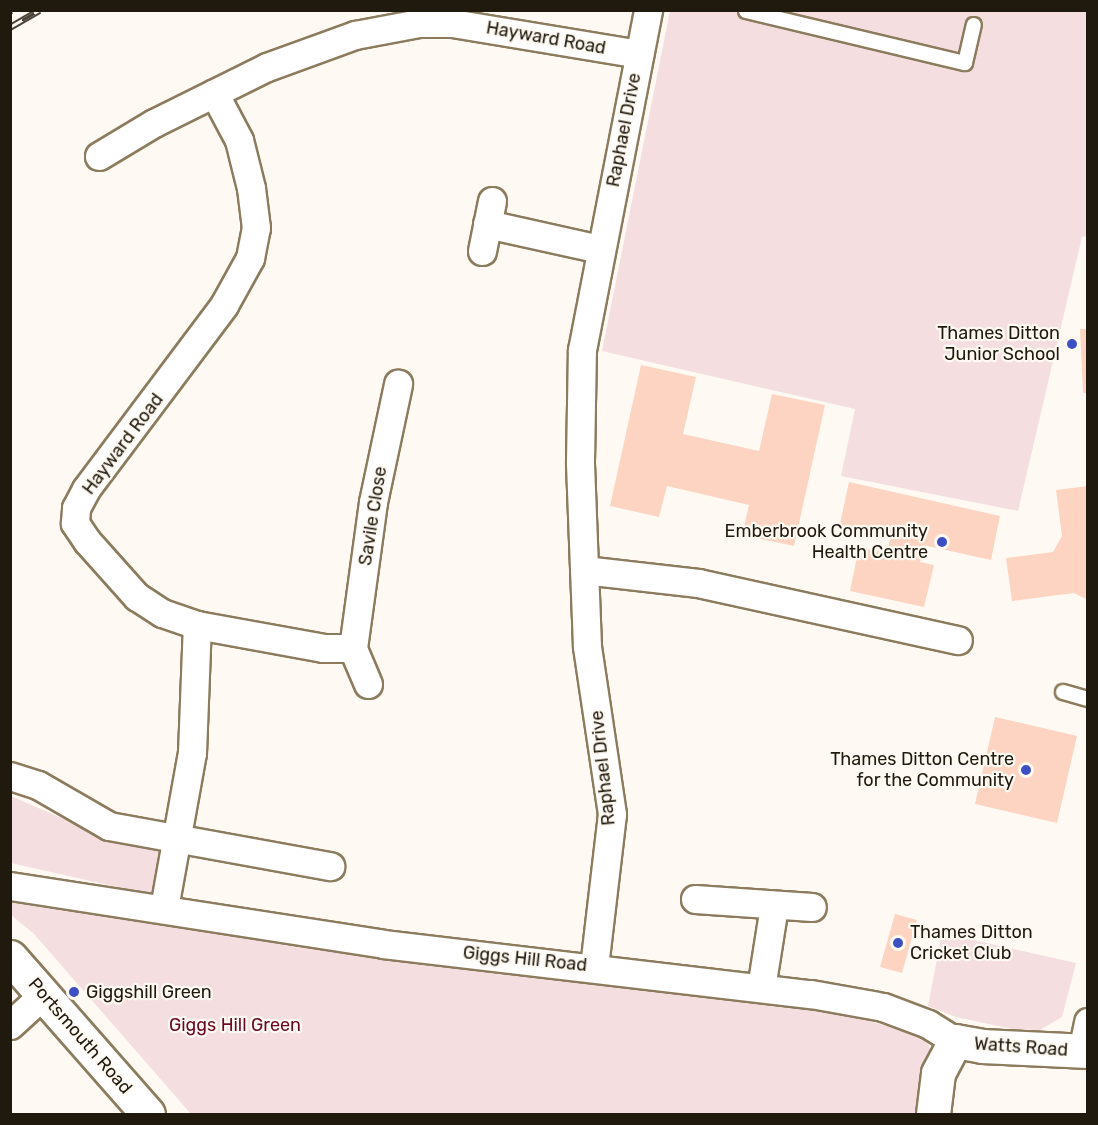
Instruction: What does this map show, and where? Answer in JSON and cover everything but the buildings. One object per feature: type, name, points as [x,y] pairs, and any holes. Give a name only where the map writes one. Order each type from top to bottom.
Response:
[{"type":"main road","name":"Portsmouth Road","points":[[13,966],[44,994],[148,1114]]},
{"type":"main road","name":"Watts Road","points":[[955,1041],[982,1046],[1086,1041]]},
{"type":"main road","points":[[933,1114],[938,1073],[955,1041]]},
{"type":"street","name":"Raphael Drive","points":[[594,967],[612,814],[587,646],[580,461],[582,350],[648,10]]},
{"type":"street","name":"Hayward Road","points":[[99,156],[214,93],[267,67],[355,35],[419,23],[496,29],[639,54]]},
{"type":"street","name":"Hayward Road","points":[[196,625],[162,614],[137,597],[87,542],[75,523],[86,489],[218,314],[250,258],[256,228],[251,188],[239,140],[214,93]]},
{"type":"street","points":[[482,251],[490,213],[600,249]]},
{"type":"street","name":"Savile Close","points":[[353,648],[373,502],[398,384]]},
{"type":"street","points":[[584,570],[698,583],[958,640]]},
{"type":"street","points":[[164,908],[192,753],[196,625],[323,648],[353,648],[368,684]]},
{"type":"street","points":[[10,776],[38,785],[109,826],[330,867]]},
{"type":"street","name":"Giggs Hill Road","points":[[10,886],[164,908],[383,944],[761,988],[883,1007],[928,1024],[955,1041]]},
{"type":"street","points":[[695,899],[812,907]]},
{"type":"street","points":[[761,988],[774,906]]},
{"type":"street","points":[[10,1025],[44,994]]},
{"type":"lane","points":[[746,11],[965,63],[974,25]]},
{"type":"lane","points":[[1064,692],[1088,699]]},
{"type":"green space","points":[[670,11],[1087,11],[1087,236],[1082,237],[1018,511],[841,476],[855,409],[602,351]]},
{"type":"green space","points":[[11,796],[98,834],[161,847],[152,895],[11,863]]},
{"type":"green space","name":"Giggs Hill Green","points":[[10,896],[357,954],[593,978],[860,1018],[924,1038],[930,1048],[920,1114],[191,1114],[34,934],[11,915]]},
{"type":"green space","points":[[942,933],[1076,963],[1062,1017],[1040,1030],[1012,1029],[956,1017],[928,1006]]},
{"type":"railway","points":[[10,27],[40,10]]},
{"type":"place","name":"Thames Ditton Junior School","points":[[1072,344]]},
{"type":"place","name":"Emberbrook Community Health Centre","points":[[942,542]]},
{"type":"place","name":"Thames Ditton Centre for the Community","points":[[1026,770]]},
{"type":"place","name":"Thames Ditton Cricket Club","points":[[898,943]]},
{"type":"place","name":"Giggshill Green","points":[[74,992]]}]
